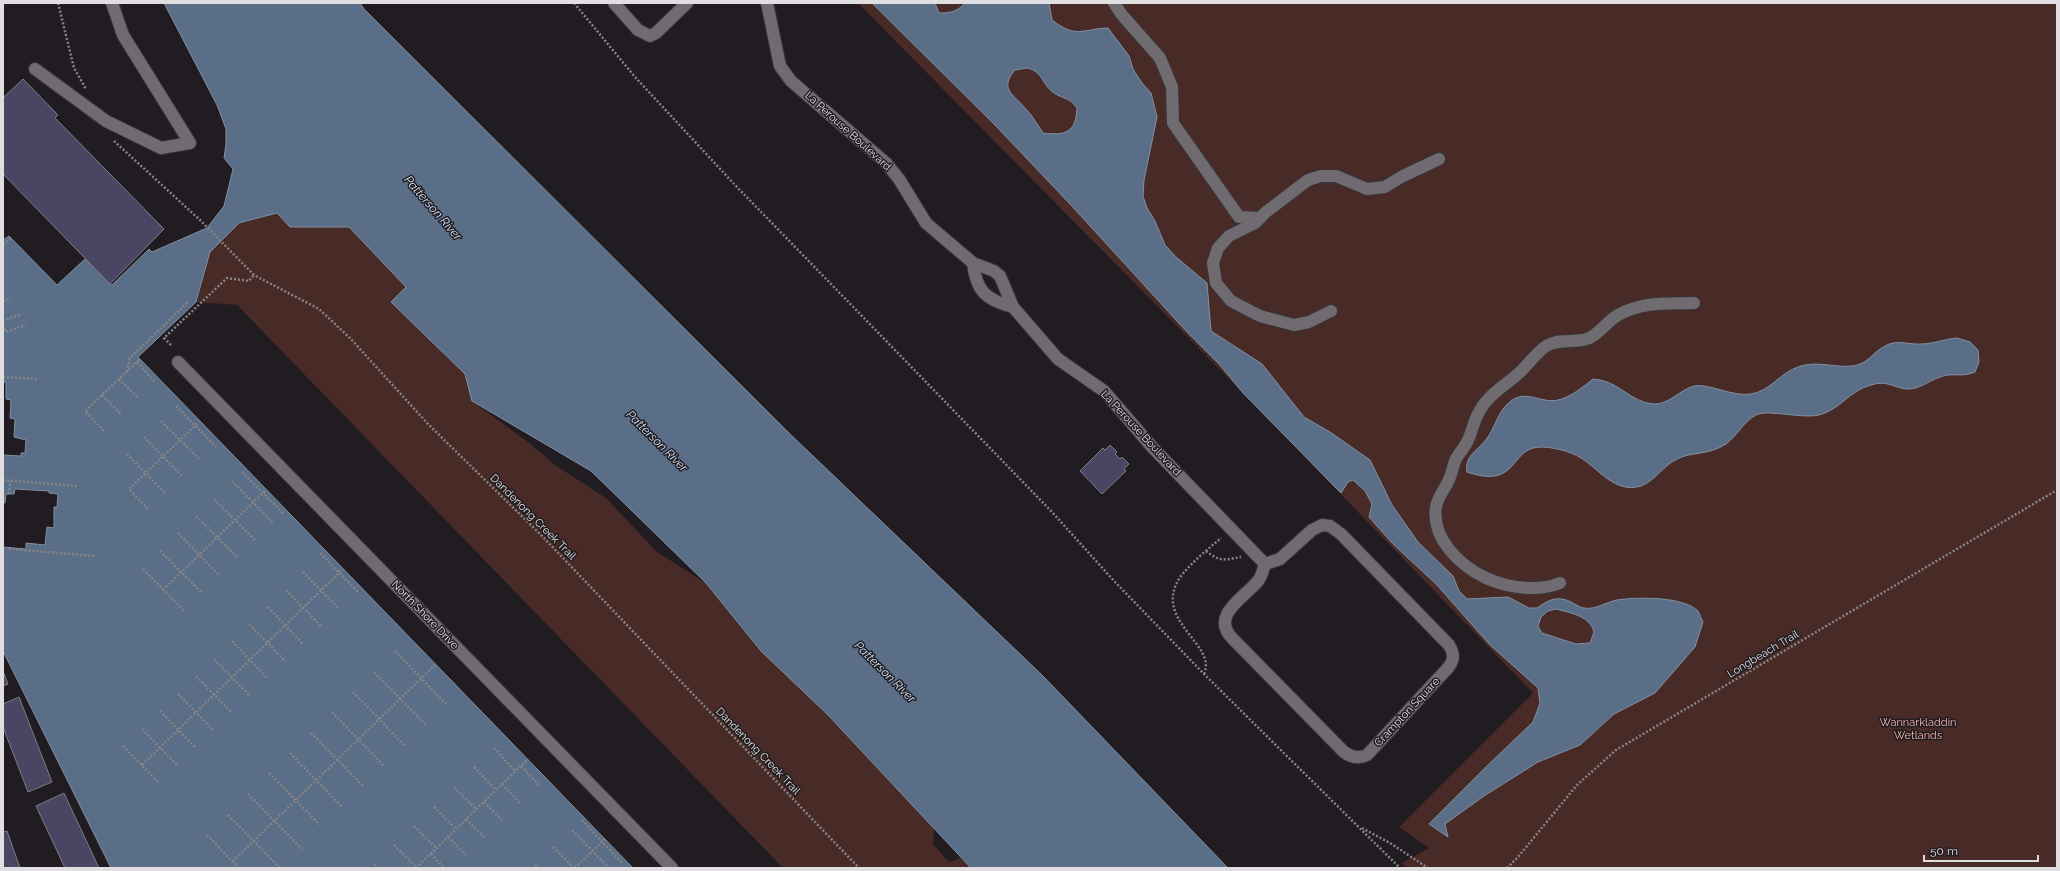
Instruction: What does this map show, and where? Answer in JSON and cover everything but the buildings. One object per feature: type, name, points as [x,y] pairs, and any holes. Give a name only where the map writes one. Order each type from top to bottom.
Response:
[{"type":"street","points":[[35,69],[106,121],[160,148],[190,143],[123,35],[112,3]]},
{"type":"street","points":[[614,3],[638,30],[650,36],[656,33],[687,3]]},
{"type":"street","name":"La Perouse Boulevard","points":[[767,3],[780,66],[791,81],[886,162],[926,223],[973,263],[994,271],[1000,276],[1013,307],[1060,361],[1104,391],[1153,448],[1265,564]]},
{"type":"street","points":[[1114,3],[1122,15],[1160,58],[1172,88],[1173,123],[1239,217],[1260,218]]},
{"type":"street","points":[[1330,311],[1309,322],[1294,325],[1260,316],[1231,301],[1216,283],[1213,264],[1218,248],[1229,236],[1245,229],[1308,180],[1321,176],[1336,176],[1367,189],[1385,187],[1439,159]]},
{"type":"street","points":[[973,263],[976,281],[983,293],[996,302],[1013,307]]},
{"type":"street","points":[[1560,583],[1552,586],[1535,588],[1519,587],[1490,580],[1477,574],[1462,563],[1441,539],[1436,524],[1436,506],[1443,488],[1450,477],[1451,468],[1467,442],[1477,414],[1486,399],[1518,374],[1547,346],[1561,341],[1586,339],[1598,334],[1607,324],[1632,308],[1665,302],[1694,303]]},
{"type":"street","name":"North Shore Drive","points":[[178,362],[672,868]]},
{"type":"street","name":"Crampton Square","points":[[1318,526],[1330,526],[1341,534],[1451,649],[1453,660],[1450,667],[1365,756],[1353,757],[1344,752],[1227,632],[1224,622],[1226,614],[1259,580],[1265,564],[1285,556],[1318,526]]},
{"type":"path","points":[[574,3],[635,77],[692,140],[1052,512],[1115,582],[1204,674],[1400,868]]},
{"type":"path","name":"Dandenong Creek Trail","points":[[178,200],[221,241],[244,267],[254,275],[319,309],[350,338],[428,424],[541,535],[859,868]]},
{"type":"path","points":[[3,245],[11,238]]},
{"type":"path","points":[[171,345],[164,338],[227,278],[249,280],[254,275]]},
{"type":"path","points":[[3,301],[11,298]]},
{"type":"path","points":[[126,372],[130,358],[189,301]]},
{"type":"path","points":[[3,321],[22,314]]},
{"type":"path","points":[[3,326],[6,332],[26,325]]},
{"type":"path","points":[[104,431],[85,411],[140,360]]},
{"type":"path","points":[[137,362],[155,382]]},
{"type":"path","points":[[3,377],[37,379]]},
{"type":"path","points":[[119,379],[138,398]]},
{"type":"path","points":[[102,395],[121,414]]},
{"type":"path","points":[[176,406],[216,447]]},
{"type":"path","points":[[161,421],[199,459]]},
{"type":"path","points":[[148,509],[129,490],[200,422]]},
{"type":"path","points":[[144,438],[182,476]]},
{"type":"path","points":[[127,454],[165,492]]},
{"type":"path","points":[[242,472],[264,492],[284,514]]},
{"type":"path","points":[[3,480],[77,486]]},
{"type":"path","points":[[9,494],[10,481]]},
{"type":"path","points":[[232,481],[274,524]]},
{"type":"path","name":"Longbeach Trail","points":[[1507,868],[1577,785],[1616,750],[2057,490]]},
{"type":"path","points":[[163,590],[264,492]]},
{"type":"path","points":[[214,499],[256,542]]},
{"type":"path","points":[[196,516],[238,558]]},
{"type":"path","points":[[1204,674],[1207,667],[1206,658],[1176,616],[1173,596],[1182,575],[1231,529]]},
{"type":"path","points":[[178,533],[220,576]]},
{"type":"path","points":[[10,548],[96,556]]},
{"type":"path","points":[[1206,551],[1216,559],[1225,560],[1243,557],[1250,549]]},
{"type":"path","points":[[160,551],[202,593]]},
{"type":"path","points":[[320,553],[359,593]]},
{"type":"path","points":[[142,569],[184,611]]},
{"type":"path","points":[[142,765],[343,570]]},
{"type":"path","points":[[303,572],[339,609]]},
{"type":"path","points":[[286,590],[321,626]]},
{"type":"path","points":[[268,607],[303,644]]},
{"type":"path","points":[[249,624],[286,662]]},
{"type":"path","points":[[232,641],[268,679]]},
{"type":"path","points":[[395,651],[447,705]]},
{"type":"path","points":[[214,659],[250,696]]},
{"type":"path","points":[[233,862],[435,665]]},
{"type":"path","points":[[374,672],[426,725]]},
{"type":"path","points":[[196,676],[232,713]]},
{"type":"path","points":[[353,692],[406,746]]},
{"type":"path","points":[[178,694],[214,731]]},
{"type":"path","points":[[160,711],[196,748]]},
{"type":"path","points":[[332,712],[384,766]]},
{"type":"path","points":[[142,729],[177,765]]},
{"type":"path","points":[[311,733],[364,787]]},
{"type":"path","points":[[123,746],[160,784]]},
{"type":"path","points":[[494,748],[516,771]]},
{"type":"path","points":[[290,753],[342,807]]},
{"type":"path","points":[[394,845],[416,868],[528,759]]},
{"type":"path","points":[[521,766],[540,786]]},
{"type":"path","points":[[474,767],[496,790]]},
{"type":"path","points":[[269,773],[320,825]]},
{"type":"path","points":[[502,784],[520,803]]},
{"type":"path","points":[[454,787],[476,809]]},
{"type":"path","points":[[248,794],[302,849]]},
{"type":"path","points":[[484,802],[502,820]]},
{"type":"path","points":[[434,807],[456,829]]},
{"type":"path","points":[[228,814],[280,868]]},
{"type":"path","points":[[466,819],[484,837]]},
{"type":"path","points":[[582,820],[622,864]]},
{"type":"path","points":[[414,826],[436,848]]},
{"type":"path","points":[[1360,827],[1390,843],[1428,868]]},
{"type":"path","points":[[572,830],[608,868]]},
{"type":"path","points":[[207,835],[239,868]]},
{"type":"path","points":[[448,837],[466,855]]},
{"type":"path","points":[[553,847],[575,868],[605,839]]},
{"type":"path","points":[[430,854],[444,868]]},
{"type":"path","points":[[375,864],[378,868]]},
{"type":"path","points":[[535,865],[539,868]]},
{"type":"green space","name":"Wannarkladdin Wetlands","points":[[858,3],[2057,3],[2057,868],[1407,868],[1402,863],[1429,848],[1399,827],[1533,693],[1243,393]]},
{"type":"green space","points":[[277,213],[290,227],[349,227],[406,287],[392,302],[465,374],[472,401],[528,442],[555,465],[606,498],[657,552],[706,583],[761,651],[828,715],[934,828],[933,844],[949,862],[961,858],[971,868],[783,868],[237,305],[197,302],[210,252],[238,224]]},
{"type":"water","name":"Patterson River","points":[[164,3],[360,3],[364,9],[789,433],[1042,675],[1228,868],[971,868],[828,715],[761,651],[706,583],[591,471],[472,401],[465,374],[391,302],[406,287],[349,227],[290,227],[277,213],[239,223],[210,252],[196,302],[138,357],[633,868],[111,868],[3,651],[3,547],[26,549],[26,543],[45,545],[47,527],[54,528],[54,507],[57,507],[58,494],[49,493],[49,491],[15,489],[14,494],[6,494],[5,503],[3,503],[3,455],[21,456],[21,453],[25,453],[26,440],[14,437],[15,419],[10,418],[11,400],[6,399],[6,382],[3,382],[3,240],[9,236],[57,285],[85,259],[112,285],[149,249],[152,252],[207,228],[224,206],[233,169],[224,158],[226,129],[217,105]]},
{"type":"water","points":[[872,3],[935,3],[939,13],[947,13],[959,8],[965,3],[1049,3],[1052,20],[1067,29],[1079,32],[1108,28],[1129,56],[1133,69],[1151,93],[1157,117],[1144,180],[1143,196],[1147,208],[1155,221],[1165,245],[1176,257],[1207,283],[1211,331],[1262,364],[1304,417],[1330,432],[1370,460],[1392,505],[1418,542],[1453,576],[1459,591],[1467,599],[1508,597],[1529,608],[1537,608],[1554,599],[1563,599],[1582,608],[1597,607],[1613,601],[1625,599],[1647,598],[1671,600],[1691,606],[1699,612],[1703,622],[1695,647],[1655,693],[1614,714],[1580,745],[1538,762],[1484,796],[1445,824],[1448,837],[1429,824],[1533,722],[1540,703],[1538,688],[1490,645],[1436,584],[1393,544],[1369,517],[1372,504],[1365,491],[1353,480],[1348,482],[1341,493],[1243,393],[1220,365],[1187,332],[1070,204],[994,124]],"holes":[[[1027,68],[1037,72],[1050,90],[1069,100],[1077,108],[1074,122],[1068,131],[1058,134],[1043,133],[1030,114],[1012,95],[1008,87],[1010,77],[1015,70]],[[1556,609],[1579,616],[1588,622],[1594,632],[1590,643],[1576,644],[1542,633],[1538,626],[1541,617],[1548,611]]]},
{"type":"water","points":[[1957,338],[1970,342],[1978,350],[1979,362],[1975,372],[1965,375],[1944,376],[1911,389],[1881,383],[1871,385],[1857,391],[1833,409],[1819,415],[1804,416],[1761,413],[1748,421],[1726,444],[1707,452],[1677,459],[1668,465],[1651,481],[1641,486],[1632,488],[1615,484],[1588,463],[1572,453],[1545,447],[1530,449],[1505,472],[1496,476],[1484,476],[1467,472],[1467,463],[1469,459],[1488,437],[1502,410],[1511,401],[1522,396],[1552,401],[1563,399],[1593,379],[1610,383],[1637,399],[1653,404],[1659,404],[1669,400],[1694,386],[1707,386],[1736,394],[1751,394],[1769,386],[1786,373],[1805,365],[1818,364],[1852,366],[1866,361],[1890,344],[1926,344]]}]
